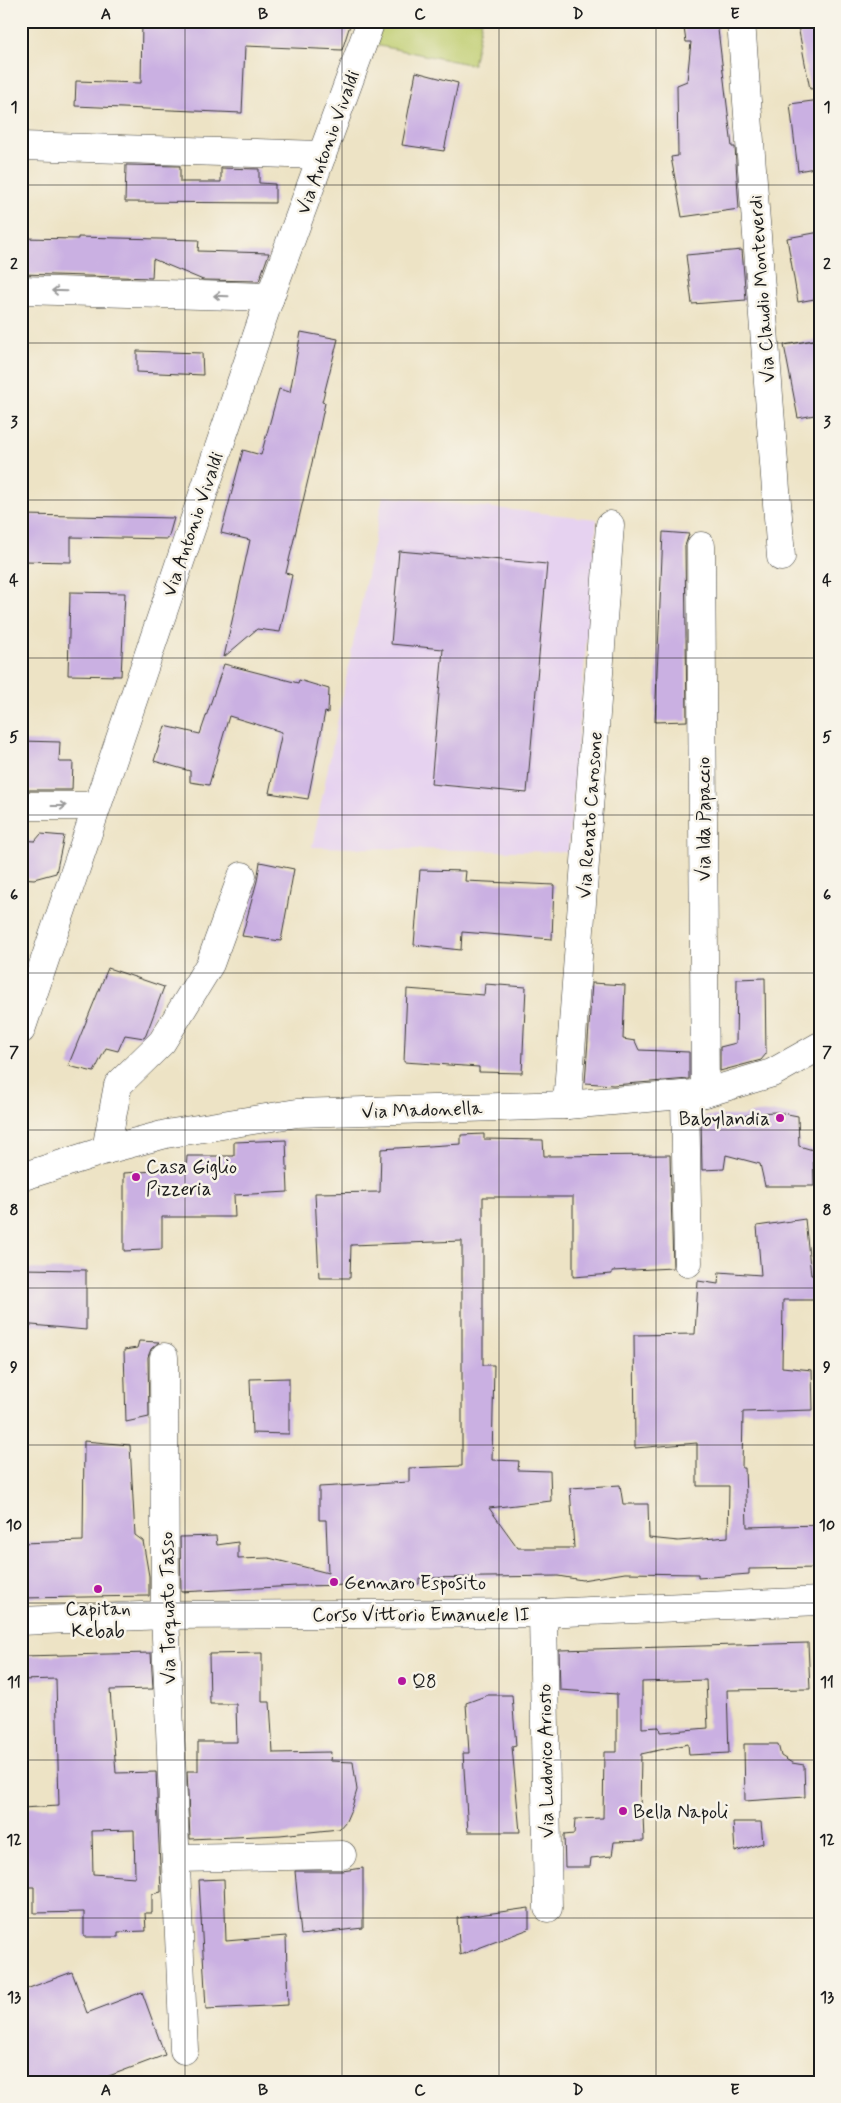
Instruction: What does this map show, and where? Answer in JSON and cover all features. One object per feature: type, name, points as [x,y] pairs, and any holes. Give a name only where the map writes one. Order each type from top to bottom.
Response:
[{"type":"street","name":"Via Antonio Vivaldi","points":[[21,1030],[270,297],[371,21]]},
{"type":"street","name":"Via Claudio Monteverdi","points":[[741,21],[782,557]]},
{"type":"street","points":[[21,146],[322,155]]},
{"type":"street","points":[[21,290],[270,297]]},
{"type":"street","name":"Via Renato Carosone","points":[[567,1105],[610,525]]},
{"type":"street","name":"Via Ida Papaccio","points":[[688,1263],[695,1094],[701,546]]},
{"type":"street","points":[[21,806],[96,806]]},
{"type":"street","points":[[106,1150],[118,1085],[162,1042],[210,964],[242,876]]},
{"type":"street","name":"Via Madonella","points":[[21,1177],[106,1150],[166,1134],[297,1112],[567,1105],[695,1094],[772,1073],[820,1046]]},
{"type":"street","name":"Via Torquato Tasso","points":[[164,1357],[165,1615],[184,2050]]},
{"type":"street","name":"Corso Vittorio Emanuele II","points":[[21,1621],[165,1615],[543,1613],[820,1601]]},
{"type":"street","name":"Via Ludovico Ariosto","points":[[543,1613],[548,1908]]},
{"type":"street","points":[[176,1858],[342,1855]]},
{"type":"shaded area","points":[[383,496],[597,519],[568,852],[312,847]]},
{"type":"green space","points":[[384,21],[482,21],[473,65],[375,45]]},
{"type":"building","points":[[142,21],[350,25],[342,50],[245,46],[242,113],[75,106],[76,81],[141,83]]},
{"type":"building","points":[[683,21],[717,21],[732,147],[735,147],[739,209],[682,217],[671,157],[678,156],[677,85],[687,81],[691,42],[686,42]]},
{"type":"building","points":[[797,21],[820,21],[820,88],[810,89]]},
{"type":"building","points":[[416,72],[458,83],[444,151],[402,145]]},
{"type":"building","points":[[820,100],[820,167],[798,171],[790,104]]},
{"type":"building","points":[[126,165],[180,166],[180,182],[221,182],[221,168],[259,169],[259,183],[275,184],[275,203],[125,202]]},
{"type":"building","points":[[820,232],[820,298],[798,302],[787,238]]},
{"type":"building","points":[[78,237],[199,240],[198,251],[269,253],[259,281],[203,280],[153,259],[152,278],[21,274],[21,238],[78,239]]},
{"type":"building","points":[[742,250],[746,300],[692,304],[686,255]]},
{"type":"building","points":[[301,332],[338,339],[322,402],[325,403],[286,573],[292,575],[280,632],[257,629],[224,657],[250,540],[221,533],[243,450],[261,455],[279,389],[290,392]]},
{"type":"building","points":[[820,339],[820,414],[798,418],[784,345]]},
{"type":"building","points":[[137,351],[202,353],[203,375],[137,372]]},
{"type":"building","points":[[25,515],[174,518],[168,539],[71,537],[71,562],[24,561]]},
{"type":"building","points":[[663,532],[689,534],[685,546],[687,721],[655,722]]},
{"type":"building","points":[[399,551],[547,564],[527,793],[431,784],[443,649],[391,644]]},
{"type":"building","points":[[70,592],[125,593],[121,676],[68,675]]},
{"type":"building","points":[[224,664],[298,683],[299,680],[329,689],[328,713],[325,712],[308,799],[269,793],[282,732],[229,716],[209,785],[190,782],[190,771],[154,761],[165,726],[200,734]]},
{"type":"building","points":[[21,741],[60,742],[59,762],[73,762],[72,790],[26,790],[26,786],[21,786]]},
{"type":"building","points":[[41,834],[64,836],[56,873],[34,879],[21,878],[21,840],[35,841]]},
{"type":"building","points":[[260,862],[294,869],[281,941],[242,936],[257,881]]},
{"type":"building","points":[[420,870],[466,871],[465,881],[554,885],[552,939],[462,932],[461,950],[414,945]]},
{"type":"building","points":[[108,968],[164,987],[146,1035],[144,1038],[125,1035],[118,1051],[106,1048],[94,1072],[68,1066]]},
{"type":"building","points":[[765,978],[766,1054],[761,1060],[720,1071],[720,1047],[736,1043],[737,979]]},
{"type":"building","points":[[592,983],[625,985],[623,1039],[635,1041],[639,1050],[689,1052],[689,1079],[613,1085],[585,1083]]},
{"type":"building","points":[[485,984],[526,987],[522,1073],[479,1072],[479,1067],[404,1062],[407,989],[484,995]]},
{"type":"building","points":[[777,1112],[798,1116],[799,1146],[813,1150],[814,1186],[765,1186],[760,1164],[726,1155],[724,1169],[702,1170],[701,1116],[744,1116],[756,1113]]},
{"type":"building","points":[[484,1134],[484,1139],[543,1140],[544,1156],[670,1155],[673,1268],[612,1271],[612,1274],[573,1277],[573,1197],[483,1197],[483,1365],[494,1365],[492,1460],[519,1461],[518,1470],[550,1471],[551,1501],[489,1508],[518,1548],[574,1548],[570,1488],[620,1485],[623,1504],[648,1504],[649,1538],[678,1541],[728,1537],[729,1486],[697,1486],[697,1443],[635,1448],[634,1335],[695,1334],[698,1281],[718,1284],[719,1272],[761,1275],[757,1226],[805,1219],[811,1275],[820,1275],[820,1300],[783,1300],[782,1367],[812,1370],[813,1410],[743,1412],[742,1468],[745,1468],[747,1527],[820,1525],[820,1568],[749,1569],[749,1574],[698,1578],[698,1574],[625,1573],[582,1580],[558,1576],[419,1578],[419,1584],[297,1586],[181,1592],[180,1537],[216,1536],[217,1545],[238,1542],[238,1559],[269,1558],[328,1573],[326,1520],[319,1520],[319,1487],[409,1482],[409,1468],[462,1466],[462,1241],[351,1245],[350,1278],[319,1278],[315,1193],[380,1192],[381,1149],[461,1144],[461,1135]]},
{"type":"building","points":[[286,1140],[288,1192],[234,1195],[235,1217],[162,1217],[162,1249],[124,1251],[124,1173],[186,1169],[187,1156],[234,1156],[234,1142]]},
{"type":"building","points":[[21,1269],[86,1270],[86,1330],[21,1324]]},
{"type":"building","points":[[139,1341],[159,1342],[151,1349],[148,1357],[149,1417],[126,1422],[124,1350],[137,1348]]},
{"type":"building","points":[[289,1378],[289,1434],[252,1433],[250,1379]]},
{"type":"building","points":[[84,1441],[130,1445],[135,1535],[143,1541],[149,1576],[149,1596],[21,1598],[21,1543],[83,1541]]},
{"type":"building","points":[[808,1643],[810,1689],[727,1690],[729,1753],[689,1755],[688,1744],[641,1754],[640,1816],[643,1815],[644,1841],[614,1842],[612,1856],[591,1858],[590,1867],[565,1867],[564,1835],[574,1834],[575,1819],[603,1818],[604,1752],[617,1752],[617,1694],[560,1690],[559,1650]],"holes":[[[706,1680],[708,1728],[660,1732],[659,1727],[642,1728],[642,1682]]]},
{"type":"building","points":[[151,1653],[153,1689],[110,1690],[116,1773],[156,1772],[161,1892],[152,1894],[152,1913],[145,1913],[146,1931],[118,1932],[118,1937],[84,1937],[84,1912],[34,1913],[34,1887],[21,1887],[21,1808],[59,1806],[56,1679],[21,1680],[21,1656]],"holes":[[[134,1830],[135,1877],[93,1874],[92,1831]]]},
{"type":"building","points":[[262,1653],[262,1702],[270,1702],[273,1753],[331,1752],[330,1761],[353,1762],[357,1790],[352,1807],[346,1821],[339,1829],[280,1835],[190,1839],[187,1771],[198,1771],[198,1742],[237,1742],[236,1704],[210,1704],[209,1654]]},
{"type":"building","points":[[488,1695],[512,1695],[516,1746],[512,1747],[520,1832],[468,1832],[463,1753],[469,1753],[466,1703]]},
{"type":"building","points":[[744,1744],[778,1744],[781,1756],[792,1763],[804,1765],[805,1797],[745,1801]]},
{"type":"building","points":[[733,1822],[761,1822],[763,1843],[735,1852]]},
{"type":"building","points":[[363,1868],[363,1928],[301,1935],[295,1871],[342,1871]]},
{"type":"building","points":[[224,1879],[226,1941],[286,1936],[288,2005],[206,2009],[199,1880]]},
{"type":"building","points":[[529,1908],[529,1929],[460,1955],[457,1918]]},
{"type":"building","points":[[72,1972],[87,2013],[142,1992],[165,2055],[93,2082],[21,2082],[21,1991]]},
{"type":"place","name":"Babylandia","points":[[780,1118]]},
{"type":"place","name":"Casa Giglio Pizzeria","points":[[136,1177]]},
{"type":"place","name":"Gennaro Esposito","points":[[334,1582]]},
{"type":"place","name":"Capitan Kebab","points":[[98,1589]]},
{"type":"place","name":"Q8","points":[[402,1681]]},
{"type":"place","name":"Bella Napoli","points":[[623,1811]]}]
